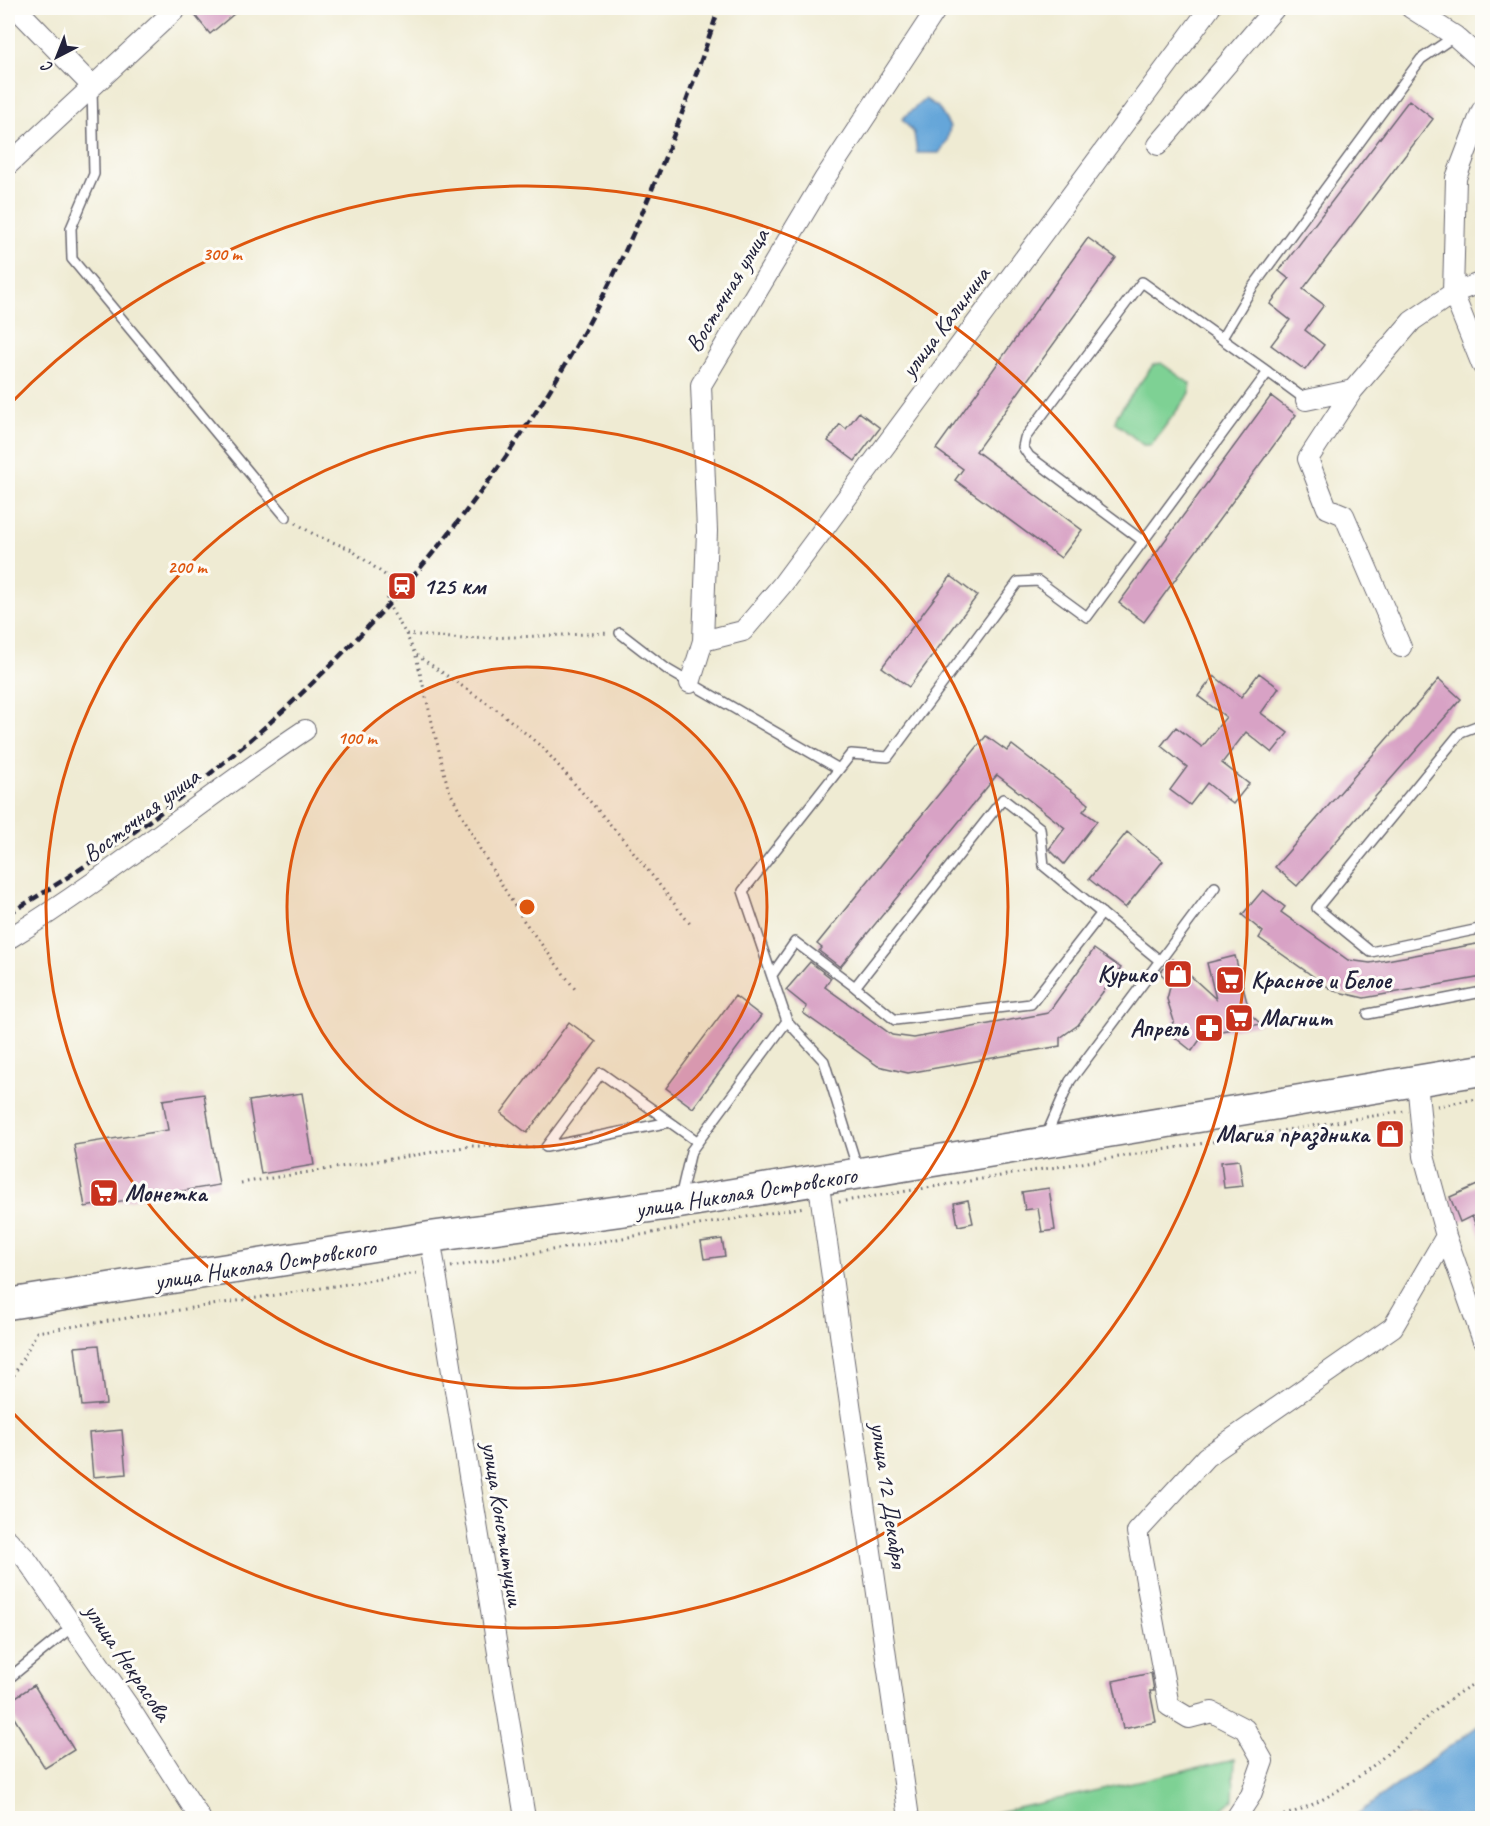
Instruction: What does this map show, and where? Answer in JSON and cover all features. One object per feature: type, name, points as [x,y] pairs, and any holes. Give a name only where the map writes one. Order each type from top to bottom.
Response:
[{"type":"main road","name":"улица Николая Островского","points":[[8,1304],[430,1237],[679,1203],[819,1192],[859,1174],[1043,1143],[1418,1095],[1482,1070]]},
{"type":"street","points":[[16,8],[92,86]]},
{"type":"street","points":[[8,165],[177,8]]},
{"type":"street","name":"Восточная улица","points":[[690,683],[703,640],[707,531],[700,385],[825,178],[937,8]]},
{"type":"street","name":"улица Калинина","points":[[703,640],[743,631],[782,585],[1210,8]]},
{"type":"street","points":[[1158,145],[1275,8]]},
{"type":"street","points":[[1411,8],[1455,36],[1482,60]]},
{"type":"street","points":[[1482,110],[1456,178],[1453,293],[1482,365]]},
{"type":"street","points":[[1401,647],[1344,515],[1327,508],[1308,459],[1353,390],[1412,321],[1453,293],[1482,282]]},
{"type":"street","points":[[1306,400],[1353,390]]},
{"type":"street","name":"Восточная улица","points":[[8,939],[63,906],[233,778],[305,730]]},
{"type":"street","points":[[1418,1095],[1424,1156],[1446,1236],[1482,1338]]},
{"type":"street","name":"улица 12 Декабря","points":[[819,1192],[909,1818]]},
{"type":"street","points":[[1236,1818],[1251,1795],[1263,1761],[1245,1729],[1212,1712],[1189,1718],[1169,1706],[1137,1532],[1206,1457],[1393,1327],[1446,1236]]},
{"type":"street","name":"улица Конституции","points":[[430,1237],[525,1818]]},
{"type":"street","name":"улица Некрасова","points":[[8,1540],[26,1559],[127,1704],[200,1818]]},
{"type":"lane","points":[[1222,338],[1252,288],[1421,59],[1455,36]]},
{"type":"lane","points":[[92,86],[94,174],[71,228],[72,259],[286,517]]},
{"type":"lane","points":[[1143,540],[1029,456],[1025,452],[1023,443],[1140,283],[1148,284],[1306,400]]},
{"type":"lane","points":[[859,1174],[824,1061],[787,1021],[743,891],[851,754],[888,757],[1018,582],[1038,581],[1087,617],[1268,372]]},
{"type":"lane","points":[[621,633],[690,683],[839,769]]},
{"type":"lane","points":[[1482,724],[1461,732],[1317,908],[1371,952],[1479,929],[1482,924]]},
{"type":"lane","points":[[855,987],[1003,800],[1040,828],[1044,866],[1160,960]]},
{"type":"lane","points":[[1043,1143],[1070,1081],[1215,887]]},
{"type":"lane","points":[[772,975],[795,942],[895,1020],[1031,1004],[1102,913]]},
{"type":"lane","points":[[1368,1014],[1482,992]]},
{"type":"lane","points":[[679,1203],[691,1151],[787,1021]]},
{"type":"lane","points":[[546,1147],[601,1073],[698,1142]]},
{"type":"lane","points":[[546,1147],[670,1122]]},
{"type":"lane","points":[[8,1679],[73,1626]]},
{"type":"path","points":[[286,517],[315,535],[350,549],[393,581],[386,601],[415,654],[448,788],[480,849],[524,921],[575,989]]},
{"type":"path","points":[[406,634],[464,639],[621,633]]},
{"type":"path","points":[[415,654],[500,712],[543,748],[624,840],[691,926]]},
{"type":"path","points":[[8,1386],[37,1332],[436,1271],[474,1261],[819,1192],[1418,1095],[1482,1098]]},
{"type":"path","points":[[241,1183],[471,1146],[546,1147]]},
{"type":"path","points":[[1272,1818],[1343,1788],[1388,1754],[1440,1705],[1482,1680]]},
{"type":"green space","points":[[1161,363],[1190,384],[1190,393],[1151,445],[1143,445],[1115,422],[1117,415],[1153,365]]},
{"type":"green space","points":[[1235,1759],[1233,1800],[1212,1818],[973,1818]]},
{"type":"water","points":[[925,99],[938,107],[950,127],[947,141],[939,153],[917,153],[914,133],[902,119]]},
{"type":"water","points":[[1482,1723],[1482,1818],[1352,1818]]},
{"type":"building","points":[[189,8],[241,8],[210,34]]},
{"type":"building","points":[[1409,100],[1433,119],[1303,289],[1324,305],[1305,330],[1324,345],[1305,370],[1271,345],[1290,320],[1270,304],[1289,279],[1279,271]]},
{"type":"building","points":[[1088,238],[1116,258],[976,451],[1082,530],[1061,558],[955,480],[963,469],[936,449]]},
{"type":"building","points":[[1271,396],[1296,415],[1144,622],[1119,603]]},
{"type":"building","points":[[859,412],[880,428],[855,461],[828,441],[840,424],[846,429]]},
{"type":"building","points":[[951,576],[977,596],[909,687],[882,667]]},
{"type":"building","points":[[1259,673],[1279,688],[1261,713],[1288,733],[1272,753],[1246,732],[1222,763],[1249,784],[1233,804],[1207,783],[1190,805],[1170,790],[1187,767],[1161,746],[1176,727],[1202,747],[1226,717],[1198,696],[1214,676],[1241,697]]},
{"type":"building","points":[[1439,679],[1461,699],[1297,886],[1275,867]]},
{"type":"building","points":[[986,736],[1007,751],[1012,745],[1089,804],[1083,811],[1097,821],[1064,864],[1049,849],[1065,828],[997,775],[840,967],[819,951],[822,948],[817,944]]},
{"type":"building","points":[[1127,832],[1163,861],[1125,908],[1089,879]]},
{"type":"building","points":[[1263,890],[1285,907],[1281,912],[1348,960],[1370,963],[1482,943],[1482,977],[1364,998],[1334,991],[1259,938],[1263,932],[1242,915]]},
{"type":"building","points":[[1094,949],[1121,968],[1078,1025],[1060,1038],[1060,1046],[908,1073],[878,1066],[803,1013],[807,1007],[786,990],[810,962],[831,978],[825,987],[892,1035],[914,1038],[1048,1013]]},
{"type":"building","points":[[1235,956],[1250,1014],[1261,1024],[1204,1034],[1192,1051],[1167,1031],[1174,1021],[1167,999],[1171,983],[1160,973],[1172,959],[1216,999],[1207,963]]},
{"type":"building","points":[[735,996],[761,1016],[693,1108],[666,1088]]},
{"type":"building","points":[[569,1022],[596,1042],[527,1133],[501,1113]]},
{"type":"building","points":[[302,1093],[314,1165],[261,1174],[249,1101]]},
{"type":"building","points":[[204,1094],[219,1185],[85,1207],[74,1145],[168,1130],[163,1100]]},
{"type":"building","points":[[1239,1160],[1243,1186],[1224,1188],[1221,1162]]},
{"type":"building","points":[[1482,1183],[1482,1240],[1472,1216],[1460,1222],[1450,1197]]},
{"type":"building","points":[[1049,1188],[1055,1230],[1042,1232],[1038,1208],[1025,1210],[1022,1192]]},
{"type":"building","points":[[968,1200],[973,1223],[958,1226],[954,1203]]},
{"type":"building","points":[[722,1239],[725,1256],[704,1259],[701,1242]]},
{"type":"building","points":[[99,1345],[106,1404],[82,1406],[75,1347]]},
{"type":"building","points":[[122,1430],[126,1474],[93,1477],[89,1433]]},
{"type":"building","points":[[1151,1673],[1154,1691],[1150,1691],[1156,1722],[1123,1729],[1113,1681]]},
{"type":"building","points":[[34,1685],[74,1750],[45,1768],[8,1708],[8,1702]]},
{"type":"railway","points":[[8,914],[103,854],[194,786],[281,713],[362,633],[437,548],[506,457],[567,362],[620,262],[673,136],[719,8]]},
{"type":"place","name":"125 км","points":[[402,586]]},
{"type":"place","name":"Курико","points":[[1178,974]]},
{"type":"place","name":"Красное и Белое","points":[[1230,980]]},
{"type":"place","name":"Магнит","points":[[1239,1018]]},
{"type":"place","name":"Апрель","points":[[1209,1028]]},
{"type":"place","name":"Магия праздника","points":[[1390,1134]]},
{"type":"place","name":"Монетка","points":[[104,1193]]}]
